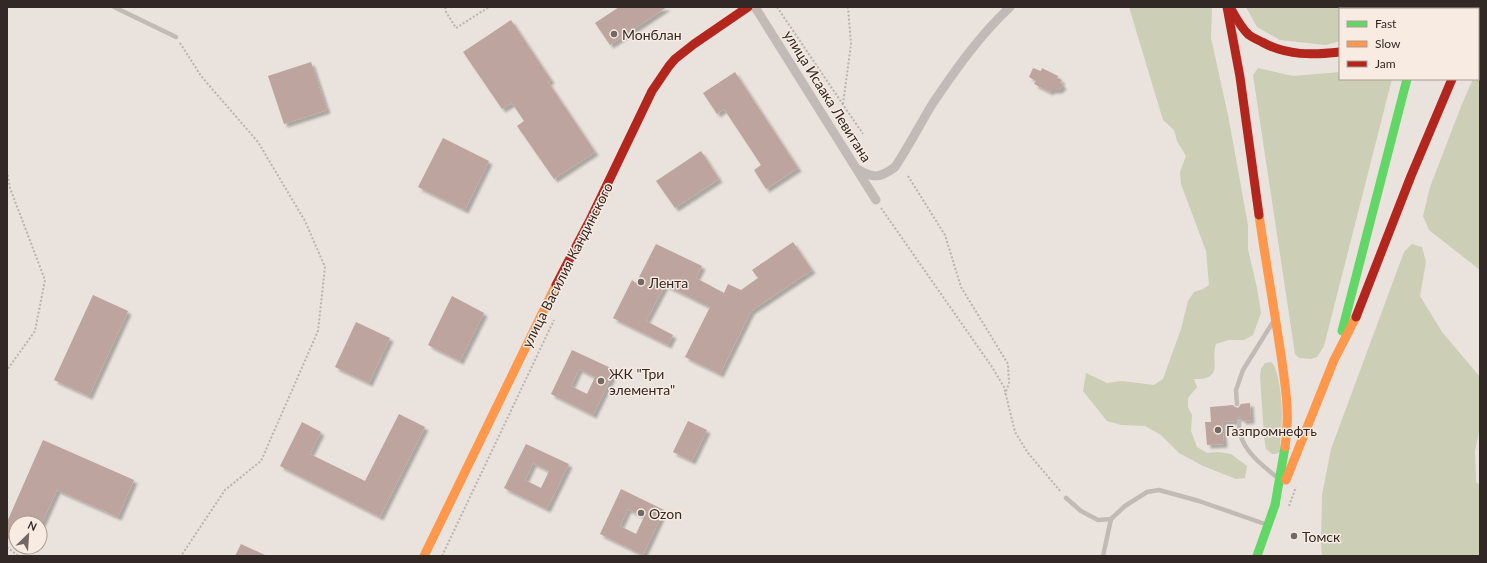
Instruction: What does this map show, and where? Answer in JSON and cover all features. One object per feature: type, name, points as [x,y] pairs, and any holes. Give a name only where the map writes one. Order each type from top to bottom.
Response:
[{"type":"main road","name":"улица Василия Кандинского","points":[[424,556],[541,314],[591,218],[652,91],[668,66],[675,59],[748,7]]},
{"type":"main road","points":[[1227,7],[1240,77],[1261,230],[1276,317],[1288,420],[1287,436],[1276,505]]},
{"type":"main road","points":[[1230,7],[1250,36],[1267,46],[1297,54],[1318,55],[1339,52]]},
{"type":"main road","points":[[1334,360],[1407,80]]},
{"type":"main road","points":[[1257,556],[1334,360],[1359,310],[1411,176],[1452,80]]},
{"type":"street","name":"улица Исаака Левитана","points":[[755,7],[858,168],[876,200]]},
{"type":"street","points":[[858,168],[868,175],[877,176],[886,174],[895,167],[933,104],[959,67],[986,32],[1010,7]]},
{"type":"lane","points":[[114,7],[176,37]]},
{"type":"lane","points":[[1237,404],[1236,390],[1242,370],[1276,317]]},
{"type":"lane","points":[[1239,421],[1240,434],[1248,450],[1280,479]]},
{"type":"lane","points":[[1066,498],[1081,511],[1098,520],[1111,519],[1126,506],[1147,492],[1159,490],[1199,501],[1268,525]]},
{"type":"lane","points":[[1103,556],[1111,519]]},
{"type":"path","points":[[445,7],[446,12],[456,28],[489,7]]},
{"type":"path","points":[[777,7],[863,134]]},
{"type":"path","points":[[843,105],[851,44],[848,7]]},
{"type":"path","points":[[176,37],[201,76],[258,142],[305,221],[325,267],[318,331],[261,461],[225,490],[181,556]]},
{"type":"path","points":[[7,170],[10,188],[45,280],[35,332],[7,370]]},
{"type":"path","points":[[908,176],[945,235],[961,287],[1008,364],[1009,383],[1005,394]]},
{"type":"path","points":[[876,200],[992,367],[1004,387],[1015,432],[1028,453],[1066,498]]},
{"type":"path","points":[[442,556],[554,320]]},
{"type":"path","points":[[7,547],[18,556]]},
{"type":"green space","points":[[1129,7],[1212,7],[1211,38],[1228,115],[1248,225],[1248,249],[1261,313],[1253,335],[1244,340],[1229,340],[1216,344],[1213,373],[1204,378],[1194,379],[1197,387],[1188,398],[1188,407],[1192,415],[1191,431],[1197,447],[1207,453],[1218,452],[1231,454],[1247,466],[1245,478],[1236,479],[1203,466],[1179,453],[1161,435],[1145,426],[1121,425],[1107,421],[1083,391],[1086,373],[1107,383],[1122,381],[1154,385],[1163,379],[1181,329],[1188,301],[1194,292],[1209,285],[1206,251],[1181,184],[1180,172],[1186,156],[1177,141],[1174,130],[1163,120]]},
{"type":"green space","points":[[1246,7],[1385,7],[1339,8],[1339,41],[1326,45],[1280,40],[1257,27]]},
{"type":"green space","points":[[1258,68],[1293,76],[1339,72],[1339,80],[1392,80],[1324,346],[1317,357],[1311,359],[1299,358],[1295,354],[1253,75]]},
{"type":"green space","points":[[1480,68],[1480,270],[1429,230],[1423,216],[1430,187],[1473,80],[1479,80]]},
{"type":"green space","points":[[1412,244],[1422,247],[1426,262],[1420,296],[1442,332],[1480,377],[1480,427],[1475,451],[1476,482],[1480,485],[1480,556],[1322,556],[1322,495],[1331,449],[1404,252]]},
{"type":"green space","points":[[1271,362],[1274,365],[1278,378],[1282,409],[1280,452],[1276,454],[1272,454],[1266,449],[1260,376],[1261,369],[1265,363]]},
{"type":"building","name":"Монблан","points":[[619,7],[667,7],[610,45],[595,23]]},
{"type":"building","points":[[511,20],[551,80],[548,82],[595,152],[554,179],[517,126],[524,121],[512,103],[502,109],[463,52]]},
{"type":"building","points":[[311,62],[327,110],[284,124],[268,76]]},
{"type":"building","points":[[1033,68],[1041,71],[1042,68],[1058,76],[1057,78],[1062,80],[1060,82],[1063,86],[1059,90],[1051,90],[1050,92],[1034,84],[1036,81],[1029,77]]},
{"type":"building","points":[[735,72],[798,168],[766,189],[754,170],[761,165],[724,109],[717,114],[703,93]]},
{"type":"building","points":[[443,138],[489,161],[465,210],[418,187]]},
{"type":"building","points":[[701,151],[719,179],[675,208],[656,181]]},
{"type":"building","points":[[793,242],[812,270],[751,311],[720,374],[685,357],[710,307],[665,285],[646,321],[673,335],[668,345],[613,318],[632,280],[636,283],[656,244],[702,266],[696,278],[724,293],[728,284],[741,290],[758,278],[752,270]]},
{"type":"building","points":[[93,295],[128,311],[89,396],[54,380]]},
{"type":"building","points":[[452,296],[484,313],[460,361],[428,345]]},
{"type":"building","points":[[356,322],[390,338],[369,383],[335,367]]},
{"type":"building","name":"ЖК \"Три элемента\"","points":[[572,350],[615,370],[593,415],[551,394]],"holes":[[[579,369],[595,377],[587,394],[571,386]]]},
{"type":"building","points":[[1250,403],[1251,420],[1243,421],[1239,417],[1235,421],[1222,422],[1224,444],[1207,445],[1205,422],[1211,422],[1210,407],[1233,405],[1238,408],[1241,404]]},
{"type":"building","points":[[399,414],[425,427],[380,517],[280,466],[302,422],[321,432],[310,454],[365,481]]},
{"type":"building","points":[[688,421],[707,430],[692,461],[673,452]]},
{"type":"building","points":[[43,440],[134,480],[118,517],[57,490],[46,515],[10,515]]},
{"type":"building","points":[[526,444],[569,464],[547,509],[504,488]],"holes":[[[533,463],[549,471],[541,488],[525,480]]]},
{"type":"building","points":[[621,489],[664,510],[643,555],[600,534]],"holes":[[[628,509],[644,517],[636,534],[620,526]]]},
{"type":"building","points":[[8,520],[8,538],[7,538]]},
{"type":"building","points":[[241,544],[267,556],[235,556]]},
{"type":"traffic: fast","points":[[1342,331],[1407,80]]},
{"type":"traffic: fast","points":[[1275,505],[1285,447]]},
{"type":"traffic: fast","points":[[1257,556],[1275,505]]},
{"type":"traffic: slow","points":[[1259,215],[1285,383],[1287,404],[1285,447]]},
{"type":"traffic: slow","points":[[424,556],[556,285]]},
{"type":"traffic: slow","points":[[1286,480],[1334,360],[1356,317]]},
{"type":"traffic: jam","points":[[556,285],[591,218],[652,91],[669,66],[675,59],[694,44],[748,7]]},
{"type":"traffic: jam","points":[[1227,7],[1240,77],[1259,215]]},
{"type":"traffic: jam","points":[[1230,7],[1249,35],[1271,47],[1291,52],[1310,54],[1339,52]]},
{"type":"traffic: jam","points":[[1356,317],[1411,176],[1452,80]]},
{"type":"place","name":"Монблан","points":[[614,34]]},
{"type":"place","name":"Лента","points":[[641,282]]},
{"type":"place","name":"ЖК \"Три элемента\"","points":[[601,381]]},
{"type":"place","name":"Газпромнефть","points":[[1218,430]]},
{"type":"place","name":"Ozon","points":[[641,513]]},
{"type":"place","name":"Томск","points":[[1294,536]]}]
